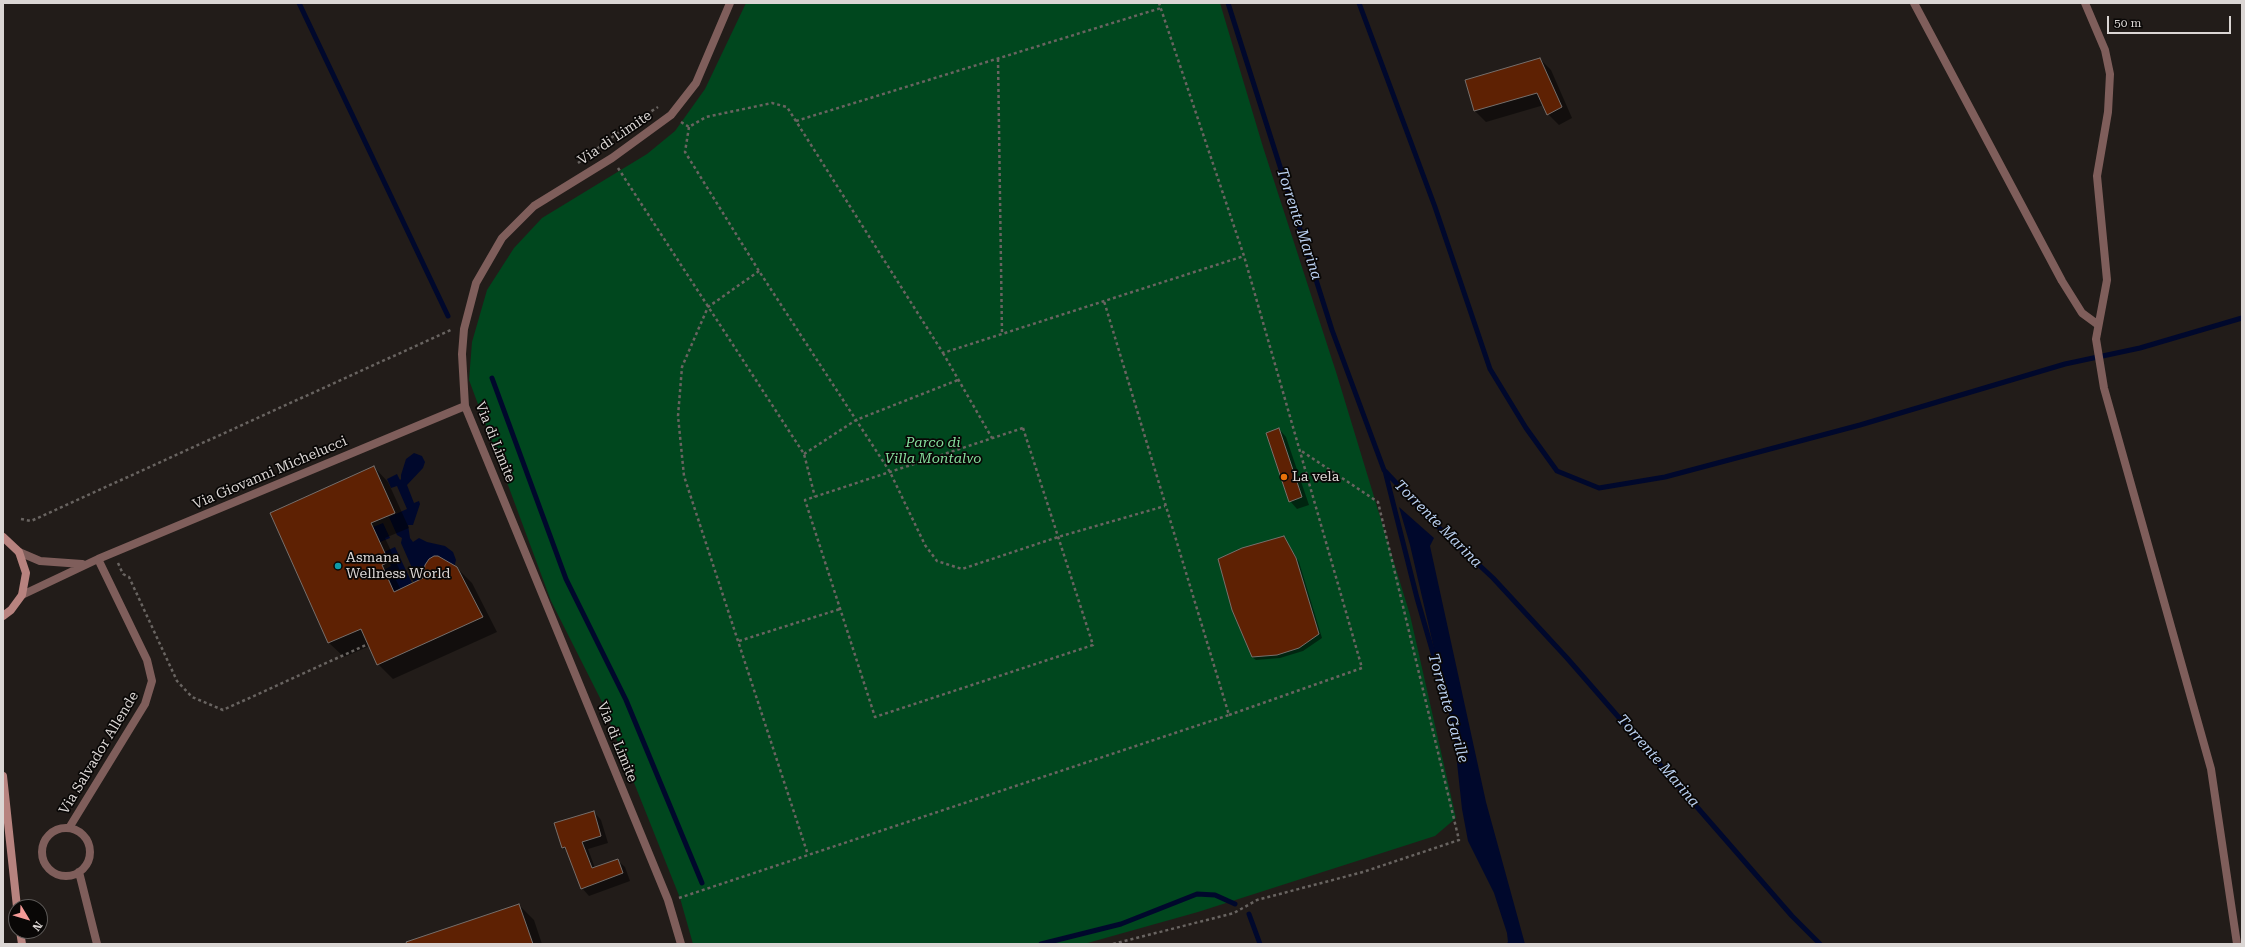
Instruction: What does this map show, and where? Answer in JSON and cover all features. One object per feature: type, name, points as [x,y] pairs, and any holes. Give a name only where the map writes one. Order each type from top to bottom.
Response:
[{"type":"main road","points":[[3,537],[19,552],[26,573],[22,595],[11,610],[3,617]]},
{"type":"main road","points":[[3,776],[16,899]]},
{"type":"street","name":"Via di Limite","points":[[681,944],[668,900],[465,406],[462,380],[464,328],[476,283],[502,238],[534,206],[612,158],[671,115],[696,83],[730,3]]},
{"type":"street","points":[[1914,3],[2062,281],[2082,313],[2097,324]]},
{"type":"street","points":[[2085,3],[2105,50],[2110,74],[2108,112],[2097,176],[2107,280],[2097,324],[2096,339],[2104,388],[2211,769],[2237,944]]},
{"type":"street","name":"Via Giovanni Michelucci","points":[[22,595],[113,552],[465,406]]},
{"type":"street","name":"Via Giovanni Michelucci","points":[[19,552],[40,561],[54,564],[85,564]]},
{"type":"street","name":"Via Salvador Allende","points":[[69,828],[145,704],[152,681],[147,660],[98,559]]},
{"type":"street","name":"Via Salvador Allende","points":[[69,828],[82,834],[89,846],[88,860],[79,872],[67,875],[55,873],[44,861],[42,853],[47,838],[57,830],[69,828]]},
{"type":"street","points":[[79,872],[97,944]]},
{"type":"path","points":[[692,895],[1229,715],[1362,668],[1244,256],[1159,3]]},
{"type":"path","points":[[796,121],[1161,8]]},
{"type":"path","points":[[998,58],[1002,334]]},
{"type":"path","points":[[689,127],[706,117],[772,103],[787,107],[943,353],[992,438]]},
{"type":"path","points":[[576,164],[620,132],[660,106],[689,127]]},
{"type":"path","points":[[689,127],[685,152],[759,271],[890,472],[925,545],[937,561],[962,569],[1058,537],[1166,506]]},
{"type":"path","points":[[612,158],[804,454],[815,497]]},
{"type":"path","points":[[943,353],[1244,256]]},
{"type":"path","points":[[759,271],[708,307],[682,367],[678,416],[684,476],[808,855]]},
{"type":"path","points":[[1104,301],[1229,715]]},
{"type":"path","points":[[21,519],[31,521],[456,328],[456,323]]},
{"type":"path","points":[[804,454],[856,420],[958,380]]},
{"type":"path","points":[[1023,428],[1094,645],[876,717],[805,500],[992,438],[1023,428]]},
{"type":"path","points":[[1113,944],[1234,913],[1257,900],[1363,872],[1459,840],[1378,502],[1300,450]]},
{"type":"path","points":[[113,552],[123,574],[129,577],[177,682],[192,697],[223,710],[368,644]]},
{"type":"path","points":[[739,641],[840,609]]},
{"type":"green space","name":"Parco di Villa Montalvo","points":[[746,3],[1220,3],[1263,147],[1337,375],[1410,615],[1456,818],[1435,836],[1198,912],[1084,944],[693,944],[680,898],[601,700],[551,601],[469,380],[472,342],[487,290],[514,248],[542,218],[647,154],[675,131],[705,89]]},
{"type":"water","points":[[414,453],[422,456],[425,462],[423,468],[407,485],[414,503],[419,501],[420,504],[413,525],[408,525],[410,538],[413,542],[419,538],[427,542],[445,546],[453,552],[456,560],[454,568],[439,556],[434,556],[425,565],[423,578],[414,582],[412,579],[416,577],[401,543],[402,538],[397,535],[389,517],[407,509],[397,486],[391,488],[387,479],[397,474],[400,480],[406,459]]},
{"type":"water","points":[[1399,507],[1434,538],[1430,546],[1486,802],[1525,944],[1506,944],[1508,942],[1507,933],[1494,893],[1468,841],[1462,809],[1454,735],[1410,545]]},
{"type":"water","points":[[383,523],[390,538],[380,542],[373,527]]},
{"type":"water","points":[[395,547],[412,583],[394,592],[384,570],[391,566],[384,552]]},
{"type":"building","points":[[1540,58],[1562,107],[1547,115],[1537,93],[1474,111],[1465,80]]},
{"type":"building","points":[[1279,428],[1302,497],[1289,502],[1266,433]]},
{"type":"building","name":"Asmana Wellness World","points":[[374,466],[395,513],[371,523],[389,562],[382,565],[394,592],[423,578],[425,565],[429,559],[434,556],[438,556],[457,567],[483,617],[377,665],[361,629],[328,643],[270,513]]},
{"type":"building","points":[[1284,536],[1296,558],[1319,634],[1299,648],[1277,655],[1252,657],[1232,610],[1218,559],[1242,548]]},
{"type":"building","points":[[594,811],[601,836],[582,842],[592,868],[618,859],[623,873],[581,889],[565,847],[562,848],[554,823]]},
{"type":"building","points":[[519,904],[533,944],[407,944],[406,942]]},
{"type":"waterway","points":[[299,3],[448,316]]},
{"type":"waterway","name":"Torrente Marina","points":[[1228,3],[1332,330],[1384,470],[1434,523],[1493,578],[1567,658],[1792,916],[1820,944]]},
{"type":"waterway","points":[[1359,3],[1435,207],[1490,369],[1526,428],[1557,471],[1599,488],[1665,477],[1860,425],[2065,364],[2140,348],[2242,318]]},
{"type":"waterway","points":[[492,378],[566,579],[626,700],[702,883]]},
{"type":"waterway","name":"Torrente Garille","points":[[1385,471],[1417,598],[1444,691]]},
{"type":"waterway","points":[[1041,944],[1121,924],[1197,894],[1215,895],[1235,904]]},
{"type":"waterway","points":[[1249,914],[1260,944]]},
{"type":"place","name":"La vela","points":[[1284,477]]},
{"type":"place","name":"Asmana Wellness World","points":[[338,566]]}]
